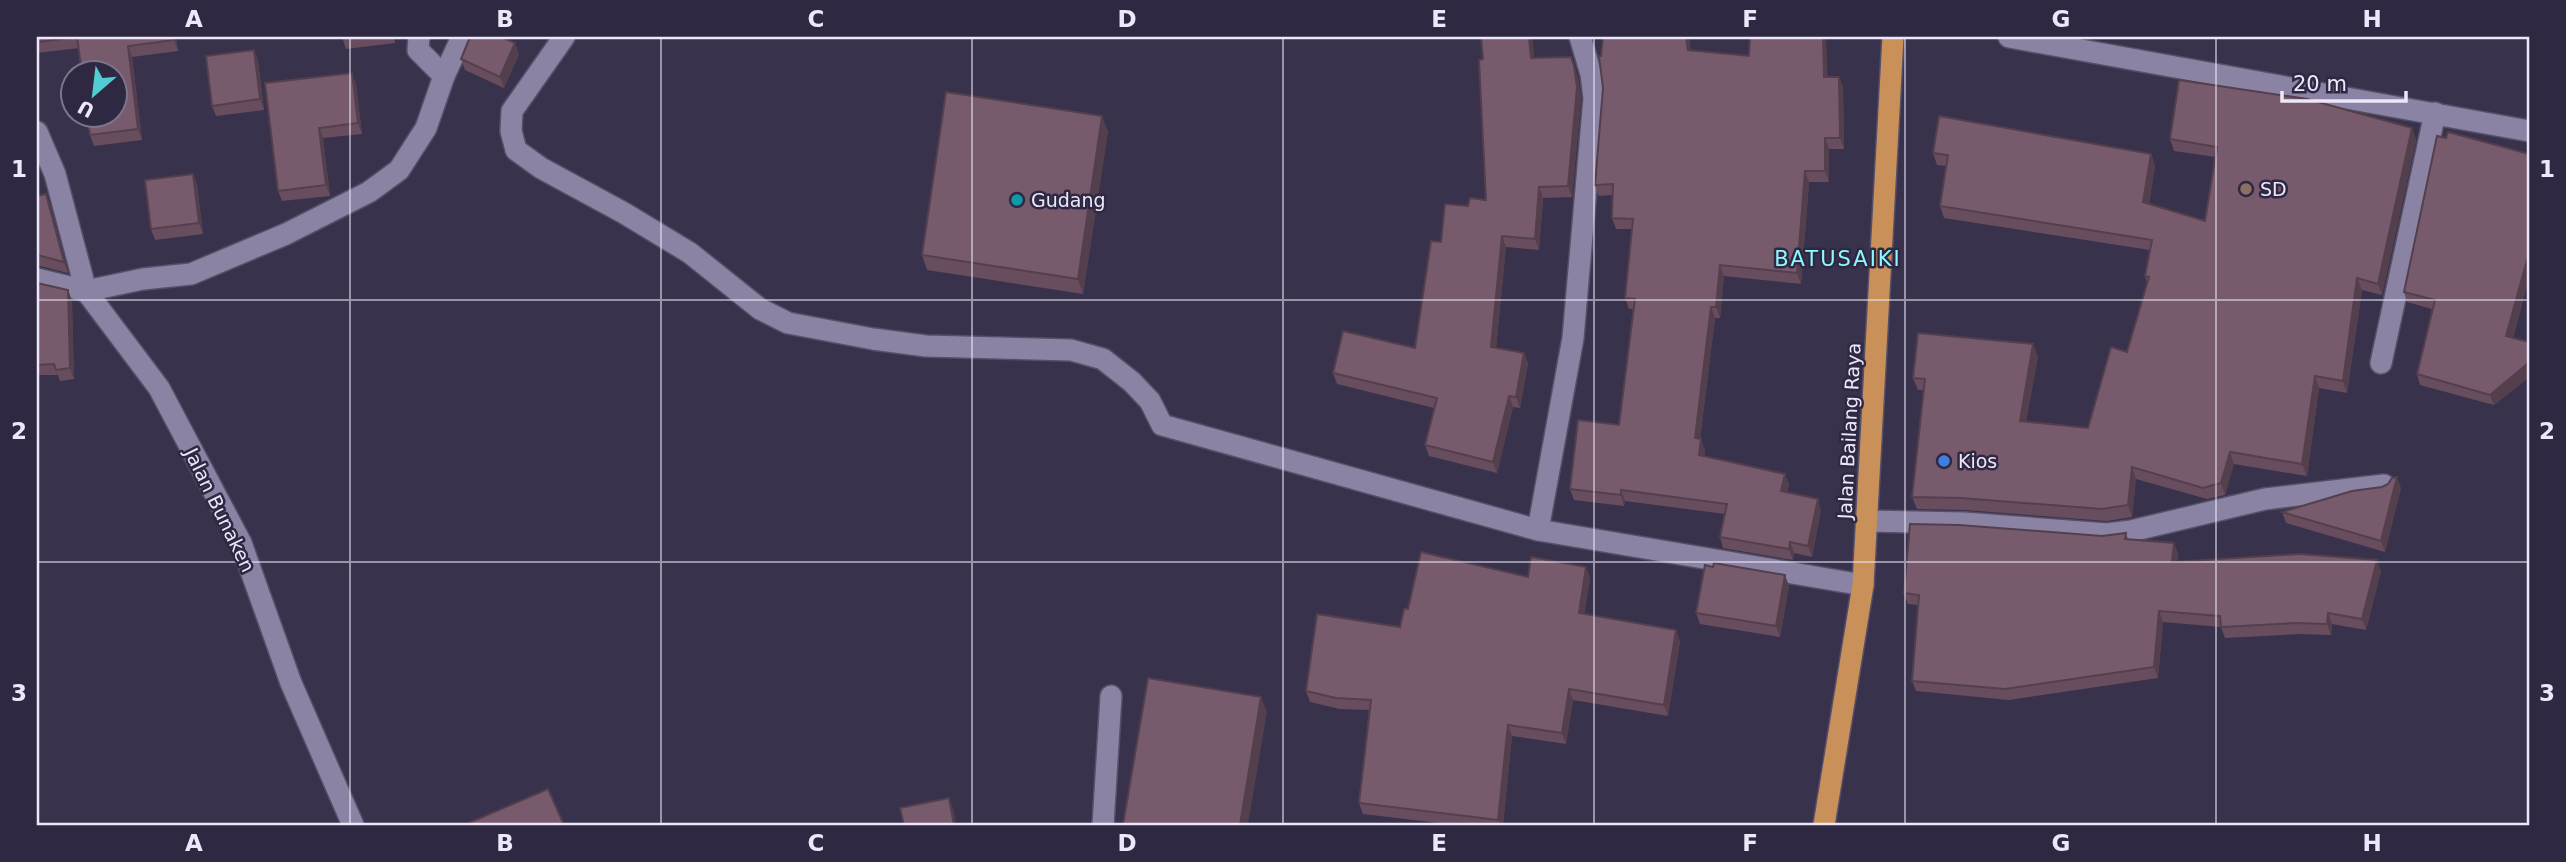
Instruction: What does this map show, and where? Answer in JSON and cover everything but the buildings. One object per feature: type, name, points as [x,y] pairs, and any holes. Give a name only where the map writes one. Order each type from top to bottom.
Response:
[{"type":"highway","name":"Jalan Bailang Raya","points":[[1824,825],[1863,585],[1893,37]]},
{"type":"street","points":[[419,37],[418,50],[444,76]]},
{"type":"street","points":[[37,279],[86,291],[142,279],[191,274],[286,234],[369,192],[399,170],[426,128],[444,76],[462,37]]},
{"type":"street","points":[[564,37],[512,111],[511,131],[516,150],[541,168],[690,253],[760,309],[788,323],[926,346],[1071,350],[1103,359],[1132,382],[1150,401],[1162,425],[1538,530],[1863,585]]},
{"type":"street","points":[[1538,530],[1573,338],[1594,98],[1591,74],[1580,37]]},
{"type":"street","points":[[2009,37],[2529,131]]},
{"type":"street","points":[[2381,363],[2435,113]]},
{"type":"street","name":"Jalan Bunaken","points":[[37,131],[55,174],[86,291],[159,388],[241,543],[291,683],[353,825]]},
{"type":"street","points":[[1867,521],[1964,523],[2107,534],[2264,499],[2384,485]]},
{"type":"street","points":[[1103,825],[1111,696]]},
{"type":"place","name":"SD","points":[[2246,189]]},
{"type":"place","name":"Gudang","points":[[1017,200]]},
{"type":"place","name":"Kios","points":[[1944,461]]},
{"type":"district","name":"BATUSAIKI","points":[[1838,259]]}]
